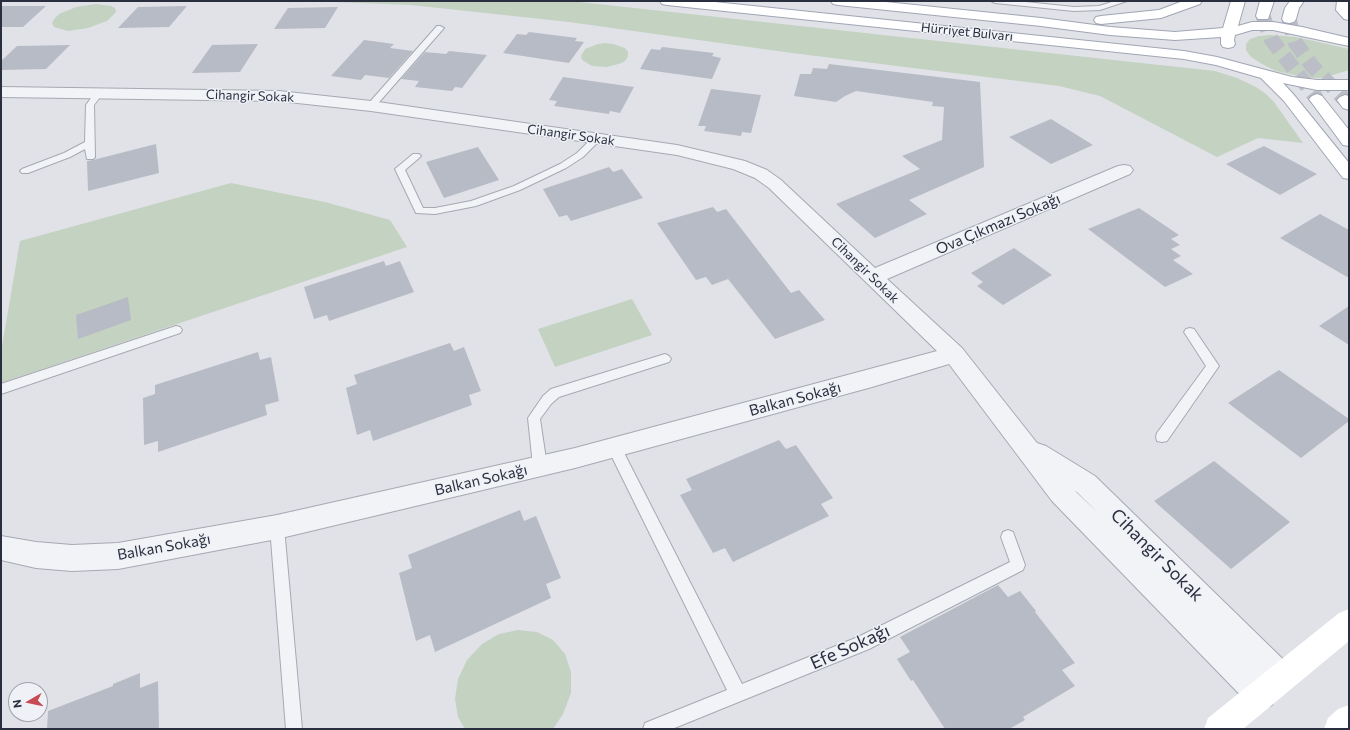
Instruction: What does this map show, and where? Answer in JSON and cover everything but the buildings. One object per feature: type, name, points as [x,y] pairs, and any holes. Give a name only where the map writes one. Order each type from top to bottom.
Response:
[{"type":"main road","name":"Hürriyet Bulvarı","points":[[667,1],[1184,55],[1217,61],[1266,74]]},
{"type":"main road","name":"Hürriyet Bulvarı","points":[[838,1],[1042,22],[1110,31],[1175,36],[1230,32],[1252,26],[1273,26],[1349,42]]},
{"type":"main road","points":[[1042,22],[1098,20],[1160,14],[1195,1]]},
{"type":"main road","points":[[1238,1],[1227,40],[1229,49],[1249,67],[1266,74],[1292,81],[1332,86],[1348,97]]},
{"type":"main road","points":[[1263,16],[1267,1]]},
{"type":"main road","points":[[1289,19],[1292,8],[1297,1]]},
{"type":"main road","points":[[1344,1],[1343,10],[1349,16]]},
{"type":"main road","points":[[1266,74],[1289,98],[1349,174]]},
{"type":"main road","points":[[1317,99],[1349,141]]},
{"type":"main road","points":[[1219,729],[1349,623]]},
{"type":"main road","points":[[1339,729],[1349,720]]},
{"type":"street","name":"Cihangir Sokak","points":[[1,92],[279,96],[371,106],[677,150],[739,165],[761,174],[775,184],[872,278],[954,354],[1061,494],[1271,686]]},
{"type":"street","name":"Ova Çıkmazı Sokağı","points":[[872,278],[1124,170]]},
{"type":"street","name":"Balkan Sokağı","points":[[1,548],[36,555],[72,558],[118,556],[277,527],[540,466],[954,354]]},
{"type":"lane","points":[[995,1],[1074,9],[1100,8],[1122,1]]},
{"type":"lane","points":[[1058,1],[1074,9]]},
{"type":"lane","points":[[371,106],[440,28]]},
{"type":"lane","points":[[90,157],[90,105],[98,93]]},
{"type":"lane","points":[[416,156],[400,169],[420,210],[434,211],[473,204],[517,188],[563,166],[580,155],[596,139]]},
{"type":"lane","points":[[25,171],[67,155],[89,143]]},
{"type":"lane","points":[[1,389],[176,330]]},
{"type":"lane","points":[[1162,437],[1213,366],[1190,332]]},
{"type":"lane","points":[[540,466],[534,418],[547,400],[555,393],[665,359]]},
{"type":"lane","points":[[614,447],[738,694]]},
{"type":"lane","points":[[277,527],[294,729]]},
{"type":"lane","name":"Efe Sokağı","points":[[650,729],[863,643],[1018,565],[1008,537]]},
{"type":"green space","points":[[308,1],[570,1],[1215,71],[1237,78],[1256,87],[1266,94],[1274,102],[1303,143],[1258,138],[1217,157],[1100,96],[1059,86],[792,53],[569,22],[411,5]]},
{"type":"green space","points":[[96,4],[111,6],[115,8],[116,12],[107,21],[88,28],[68,31],[54,27],[52,23],[59,14],[76,7]]},
{"type":"green space","points":[[1270,35],[1296,37],[1349,49],[1349,70],[1323,78],[1308,78],[1276,71],[1251,57],[1246,50],[1246,44],[1250,39]]},
{"type":"green space","points":[[605,43],[625,48],[628,52],[626,60],[622,63],[607,67],[592,66],[582,60],[581,56],[585,49]]},
{"type":"green space","points":[[231,183],[325,202],[390,220],[407,247],[1,383],[1,352],[20,241]]},
{"type":"green space","points":[[632,299],[652,335],[555,367],[538,329]]},
{"type":"green space","points":[[518,630],[537,632],[553,640],[565,654],[571,672],[571,693],[563,714],[553,729],[465,729],[458,717],[455,699],[458,679],[467,660],[482,644],[499,634]]},
{"type":"tunnel","points":[[1263,16],[1271,39],[1317,99]]},
{"type":"tunnel","points":[[1289,19],[1295,42],[1313,67],[1345,100]]}]
